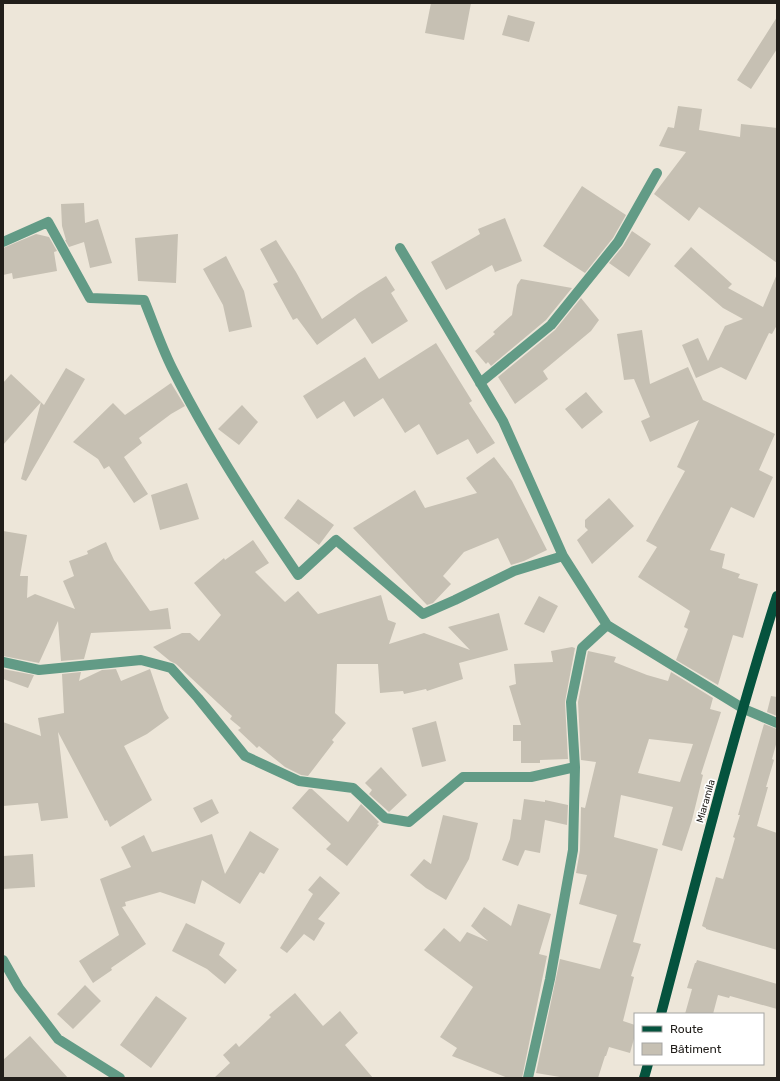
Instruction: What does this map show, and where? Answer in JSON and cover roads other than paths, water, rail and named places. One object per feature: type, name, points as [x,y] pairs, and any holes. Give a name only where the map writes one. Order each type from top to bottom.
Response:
[{"type":"main road","name":"Miaramila","points":[[661,1013],[744,710],[777,596]]},
{"type":"main road","points":[[644,1078],[648,1065]]},
{"type":"street","points":[[480,383],[551,325],[618,242],[657,173]]},
{"type":"street","points":[[3,242],[48,222],[90,298],[144,300],[171,367],[201,422],[255,512],[298,575],[336,540],[423,614],[456,600],[514,571],[564,556]]},
{"type":"street","points":[[400,248],[503,421],[564,556],[607,625],[744,710],[777,723]]},
{"type":"street","points":[[528,1078],[550,979],[573,850],[575,767],[571,702],[582,648],[607,625]]},
{"type":"street","points":[[3,662],[39,670],[141,660],[171,668],[198,698],[245,756],[299,780],[353,788],[385,818],[409,822],[463,777],[531,777],[575,767]]},
{"type":"street","points":[[3,960],[19,988],[58,1039],[120,1078]]}]
